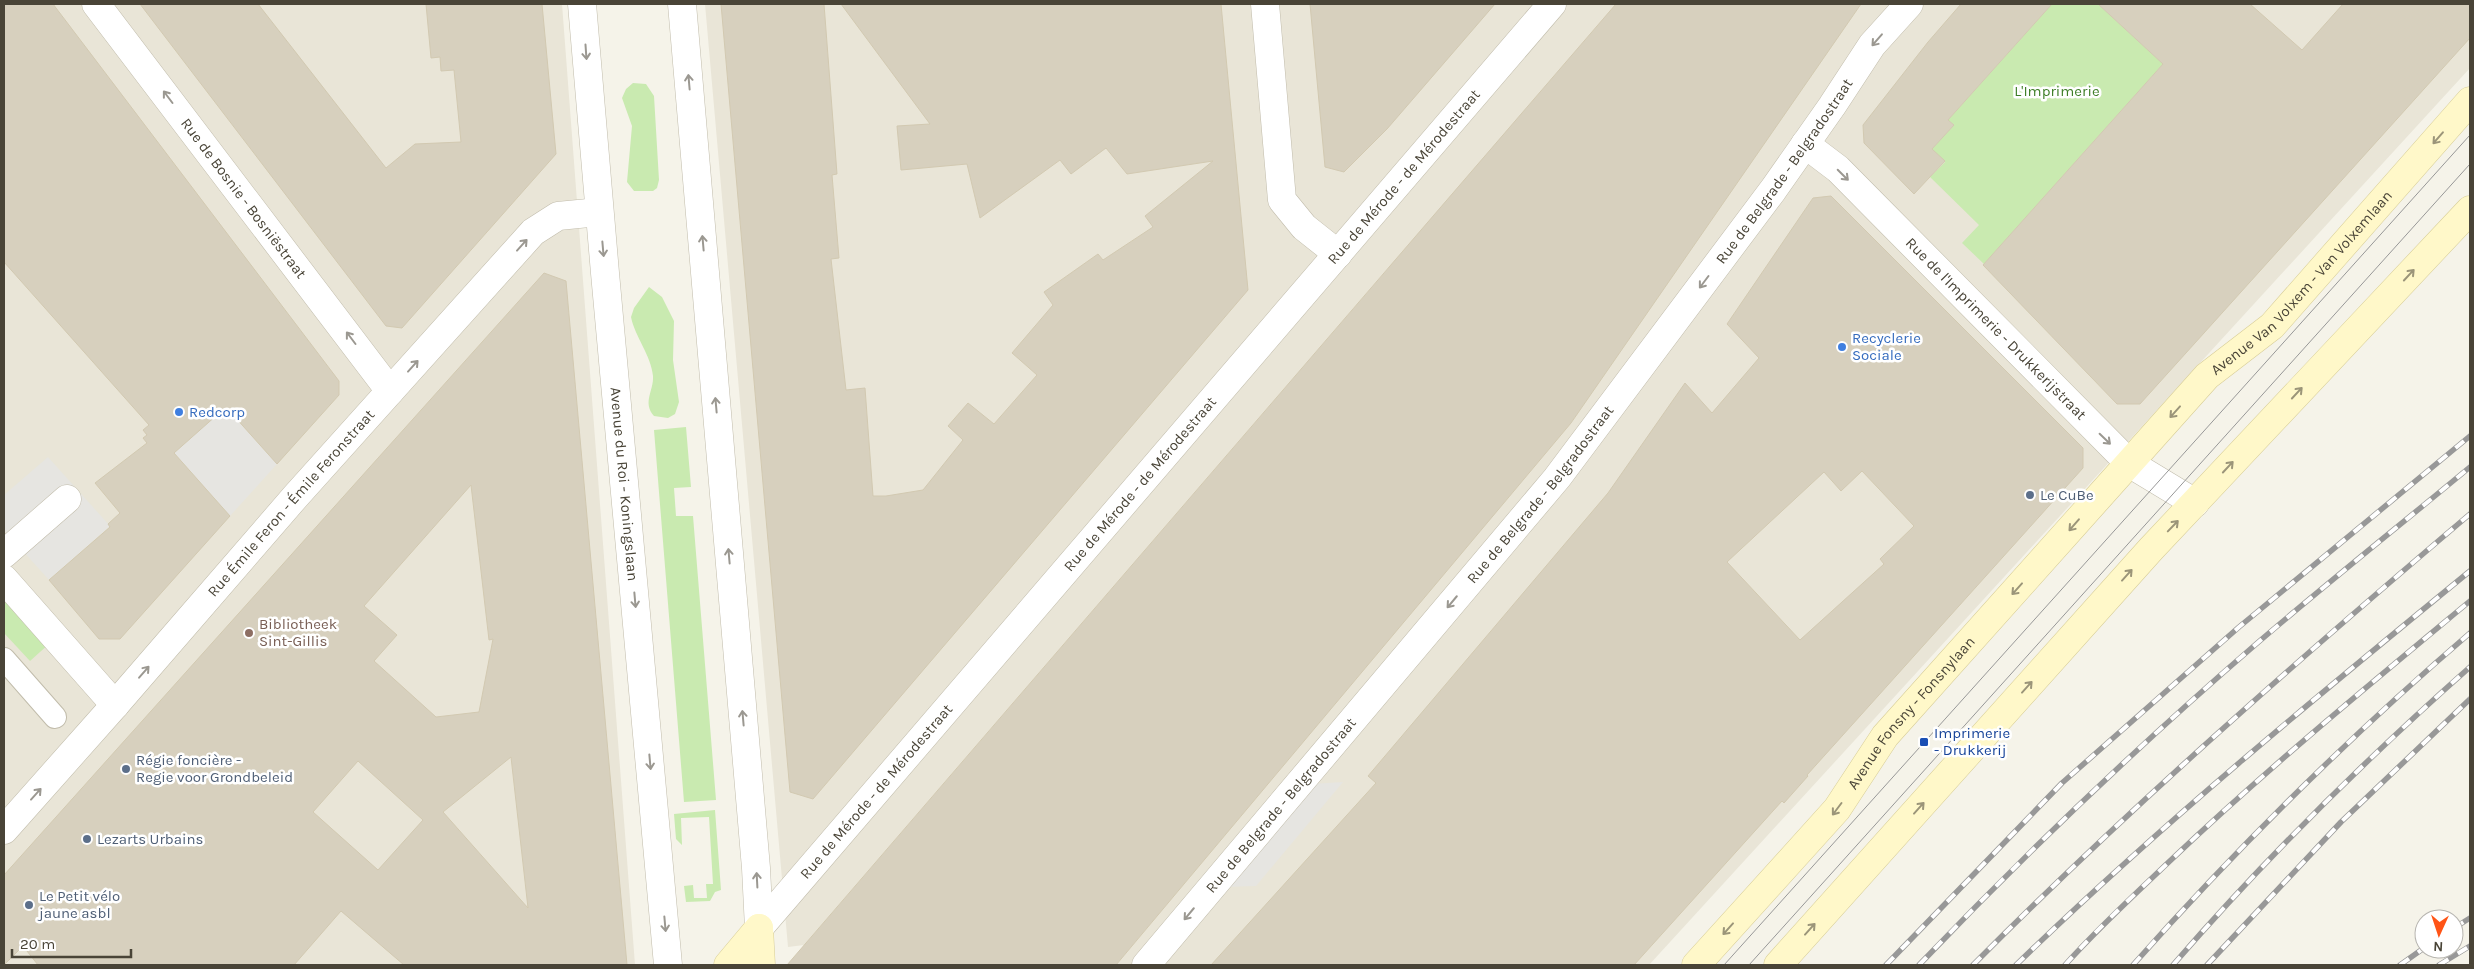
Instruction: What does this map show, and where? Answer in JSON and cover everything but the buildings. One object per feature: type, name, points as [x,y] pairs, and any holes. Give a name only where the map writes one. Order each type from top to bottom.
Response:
[{"type":"main road","name":"Avenue Van Volxem - Van Volxemlaan","points":[[2129,463],[2207,376],[2272,326],[2470,102]]},
{"type":"main road","points":[[1778,965],[2151,549],[2470,210]]},
{"type":"main road","name":"Avenue Fonsny - Fonsnylaan","points":[[1696,965],[1837,810],[1885,736],[2129,463]]},
{"type":"main road","name":"Rue de Mérode - de Mérodestraat","points":[[728,965],[759,928]]},
{"type":"main road","points":[[759,928],[761,965]]},
{"type":"street","name":"Rue de Bosnie - Bosniëstraat","points":[[96,4],[390,392]]},
{"type":"street","name":"Avenue du Roi - Koningslaan","points":[[582,4],[599,212],[668,965]]},
{"type":"street","points":[[682,4],[756,868],[759,928]]},
{"type":"street","points":[[1265,4],[1282,200],[1304,228],[1338,254]]},
{"type":"street","name":"Rue de Mérode - de Mérodestraat","points":[[759,928],[1552,4]]},
{"type":"street","name":"Rue de Belgrade - Belgradostraat","points":[[1146,965],[1557,478],[1805,144],[1872,45],[1909,4]]},
{"type":"street","name":"Rue de l'Imprimerie - Drukkerijstraat","points":[[1805,144],[1838,169],[2129,463],[2195,503]]},
{"type":"street","name":"Rue Émile Feron - Émile Feronstraat","points":[[4,830],[115,705],[294,497],[533,232],[558,216],[599,212]]},
{"type":"street","points":[[4,554],[67,500]]},
{"type":"street","points":[[4,580],[115,705]]},
{"type":"street","points":[[4,659],[55,718]]},
{"type":"shaded area","points":[[4,4],[562,4],[635,965],[4,965]]},
{"type":"shaded area","points":[[705,4],[2470,4],[2470,68],[1649,965],[1116,965],[1570,423],[1388,268],[804,945],[788,947]]},
{"type":"shaded area","points":[[228,410],[277,464],[230,516],[174,453],[210,421]]},
{"type":"shaded area","points":[[48,457],[110,526],[49,580],[4,530],[4,495]]},
{"type":"shaded area","points":[[1343,782],[1256,886],[1224,887],[1311,784]]},
{"type":"green space","name":"L'Imprimerie","points":[[2052,4],[2098,4],[2163,64],[1984,264],[1962,243],[1979,225],[1930,177],[1945,162],[1932,149],[1954,125],[1948,120]]},
{"type":"green space","points":[[633,83],[646,84],[654,96],[659,180],[657,188],[653,191],[634,191],[627,182],[632,126],[622,98],[626,89]]},
{"type":"green space","points":[[649,287],[662,297],[674,321],[673,360],[679,402],[675,414],[668,418],[654,416],[649,406],[653,381],[652,368],[631,317],[634,308]]},
{"type":"green space","points":[[686,427],[691,487],[674,488],[676,516],[693,516],[716,800],[684,802],[654,430]]},
{"type":"green space","points":[[4,590],[50,643],[30,661],[4,633]]},
{"type":"green space","points":[[715,810],[721,890],[715,892],[710,901],[686,902],[684,886],[693,885],[694,898],[707,898],[706,884],[713,884],[709,817],[681,818],[682,845],[676,839],[674,814]]},
{"type":"tram line","points":[[1724,965],[2470,135]]},
{"type":"tram line","points":[[1749,965],[2470,164]]},
{"type":"railway","points":[[1886,965],[2062,783],[2239,627],[2470,436]]},
{"type":"railway","points":[[1919,965],[2041,841],[2211,683],[2470,467]]},
{"type":"railway","points":[[1973,965],[2093,848],[2217,734],[2342,623],[2470,514]]},
{"type":"railway","points":[[2016,965],[2070,913],[2182,812],[2470,571]]},
{"type":"railway","points":[[2065,965],[2131,898],[2208,825],[2319,727],[2470,601]]},
{"type":"railway","points":[[2133,965],[2213,878],[2296,793],[2381,712],[2470,633]]},
{"type":"railway","points":[[2173,965],[2243,887],[2317,811],[2354,774],[2470,667]]},
{"type":"railway","points":[[2207,965],[2341,822],[2470,699]]},
{"type":"railway","points":[[2464,922],[2470,918]]},
{"type":"railway","points":[[2439,965],[2470,946]]},
{"type":"railway","points":[[2400,965],[2414,955]]},
{"type":"place","name":"Recyclerie Sociale","points":[[1842,347]]},
{"type":"place","name":"Redcorp","points":[[179,412]]},
{"type":"place","name":"Le CuBe","points":[[2030,495]]},
{"type":"place","name":"Bibliotheek Sint-Gillis","points":[[249,633]]},
{"type":"place","name":"Imprimerie - Drukkerij","points":[[1924,742]]},
{"type":"place","name":"Régie foncière - Regie voor Grondbeleid","points":[[126,769]]},
{"type":"place","name":"Lezarts Urbains","points":[[87,839]]},
{"type":"place","name":"Le Petit vélo jaune asbl","points":[[29,905]]}]
